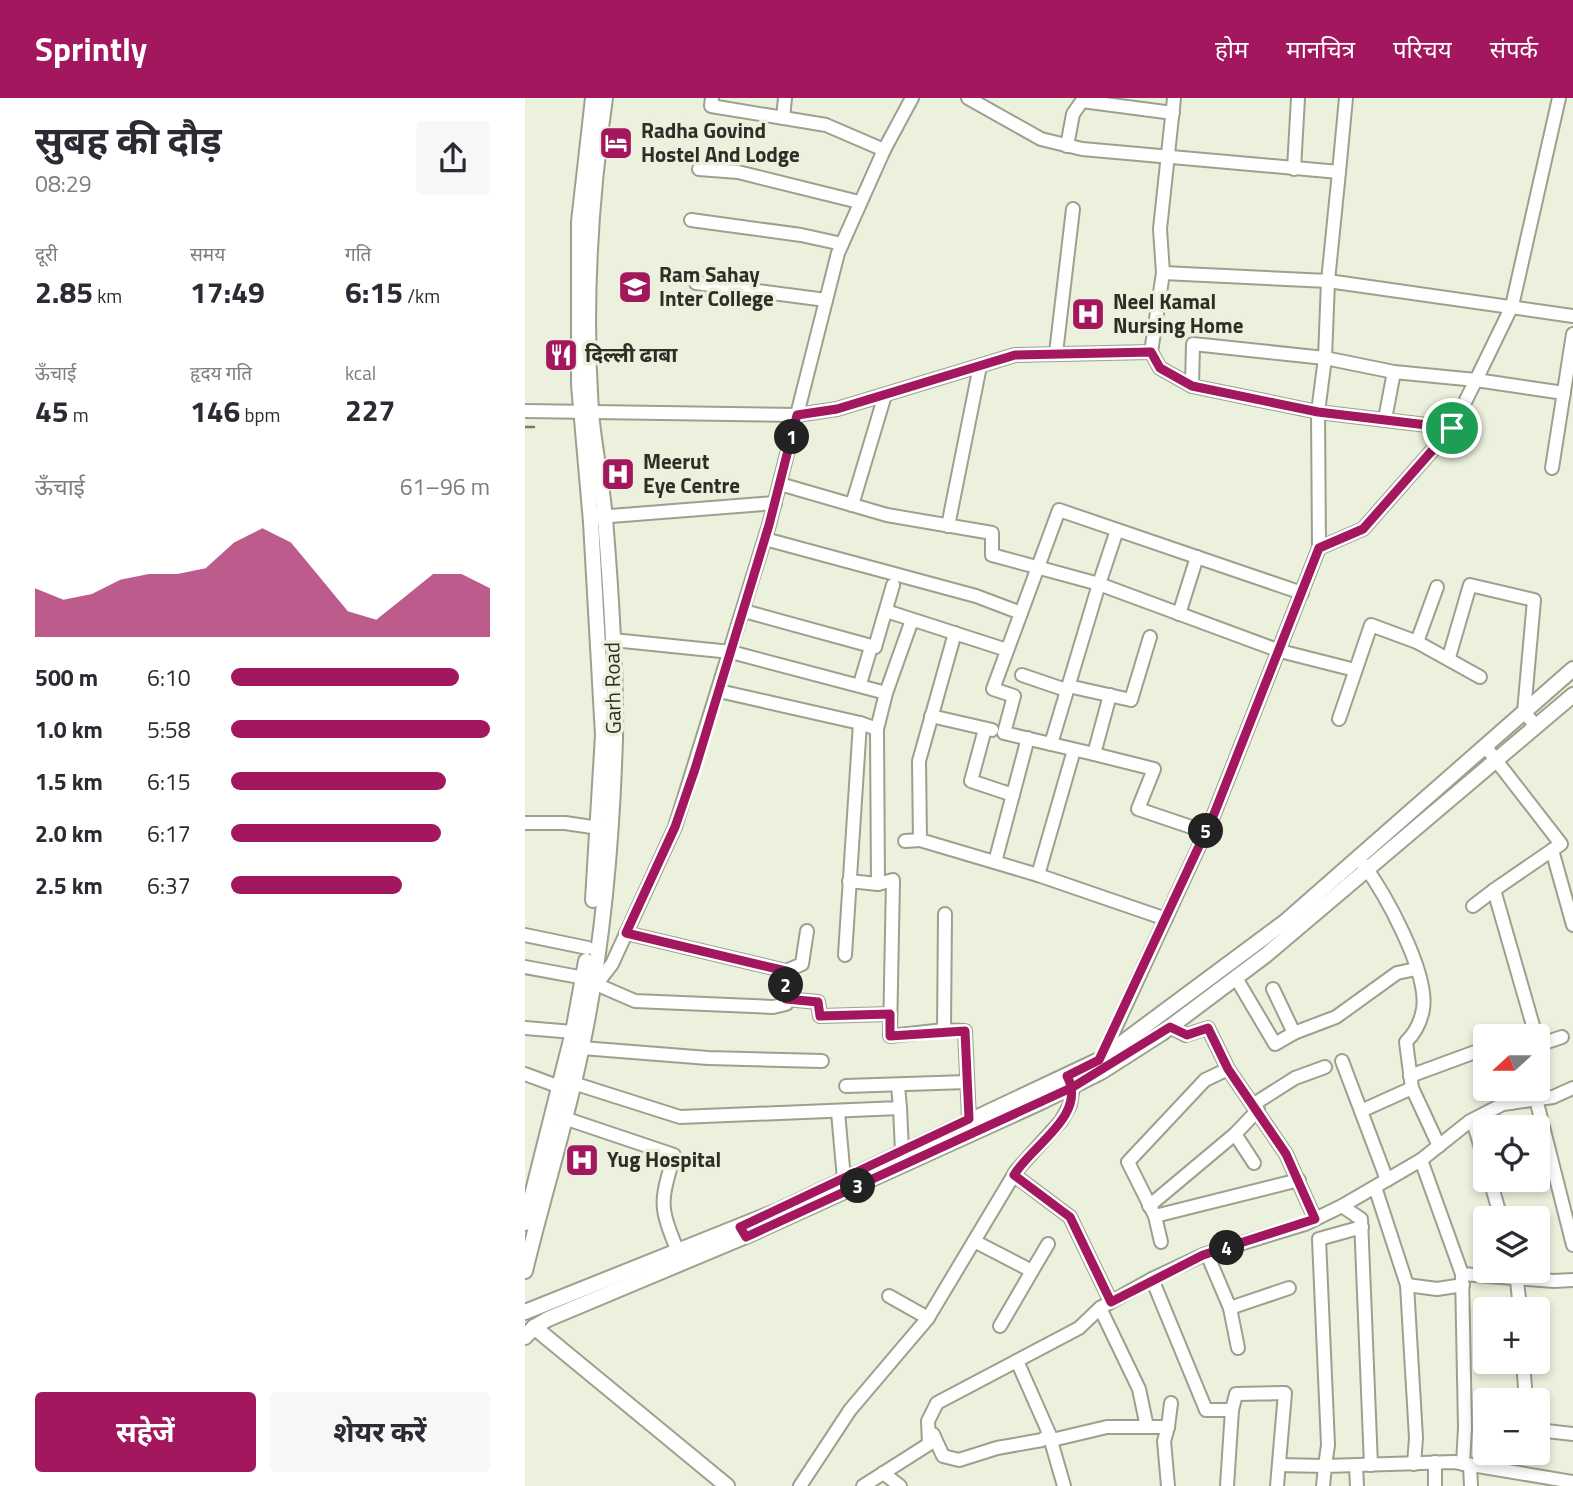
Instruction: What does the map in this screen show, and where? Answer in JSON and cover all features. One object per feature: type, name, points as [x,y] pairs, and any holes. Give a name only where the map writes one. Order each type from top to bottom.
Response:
[{"type":"main road","name":"Garh Road","points":[[593,98],[585,222],[585,385],[613,640],[608,719]]},
{"type":"main road","name":"Garh Road","points":[[585,222],[605,98]]},
{"type":"main road","name":"Garh Road","points":[[525,1270],[546,1164],[566,1085],[582,1048],[590,985],[608,766],[598,517]]},
{"type":"main road","points":[[1100,1066],[1217,972],[1286,921],[1573,669]]},
{"type":"main road","points":[[727,1486],[530,1332],[1070,1081],[1170,1027],[1232,981],[1368,871],[1573,695]]},
{"type":"main road","name":"Garh Road","points":[[525,1223],[563,1118],[573,1032],[590,985],[588,948],[601,859],[599,828],[608,766]]},
{"type":"main road","points":[[1217,972],[1232,981]]},
{"type":"main road","points":[[847,1184],[902,1151],[969,1119],[1070,1081]]},
{"type":"main road","points":[[525,1312],[678,1252],[743,1232]]},
{"type":"street","points":[[712,98],[711,106],[826,125],[884,150]]},
{"type":"street","points":[[783,118],[785,98]]},
{"type":"street","points":[[590,985],[612,964],[675,827],[765,539],[842,244],[859,202],[912,98]]},
{"type":"street","points":[[968,98],[1041,139],[1067,146],[1339,172]]},
{"type":"street","points":[[1174,98],[1170,156],[1160,229],[1163,273],[1151,352],[1160,368],[1192,386],[1318,412],[1452,428]]},
{"type":"street","points":[[1294,169],[1298,98]]},
{"type":"street","points":[[1100,1066],[1206,832],[1319,548],[1318,412],[1325,358],[1328,281],[1346,98]]},
{"type":"street","points":[[1319,548],[1363,529],[1452,428],[1512,306],[1559,98]]},
{"type":"street","points":[[1067,146],[1073,114],[1082,101],[1173,113]]},
{"type":"street","points":[[699,169],[738,172],[859,202]]},
{"type":"street","points":[[1056,353],[1073,209]]},
{"type":"street","points":[[691,220],[801,235],[842,244]]},
{"type":"street","points":[[1163,273],[1328,281],[1573,316]]},
{"type":"street","points":[[696,284],[826,300]]},
{"type":"street","points":[[1552,468],[1573,334]]},
{"type":"street","points":[[1192,386],[1193,344],[1325,358],[1394,372],[1476,380],[1564,393]]},
{"type":"street","points":[[525,411],[797,415],[837,409],[1015,355],[1151,352]]},
{"type":"street","points":[[948,526],[980,366]]},
{"type":"street","points":[[1385,419],[1394,372]]},
{"type":"street","points":[[852,505],[885,394]]},
{"type":"street","points":[[780,484],[852,505],[992,533],[992,555],[1099,584],[1280,651],[1356,670]]},
{"type":"street","points":[[598,517],[775,503]]},
{"type":"street","points":[[1004,733],[1014,696],[993,689],[1059,510],[1302,593]]},
{"type":"street","points":[[1051,744],[1117,530]]},
{"type":"street","points":[[765,539],[976,596],[1021,613]]},
{"type":"street","points":[[1179,614],[1197,557]]},
{"type":"street","points":[[875,647],[893,585]]},
{"type":"street","points":[[1449,657],[1470,585],[1534,600],[1524,712],[1536,726]]},
{"type":"street","points":[[1417,642],[1437,587]]},
{"type":"street","points":[[744,611],[875,647]]},
{"type":"street","points":[[886,611],[1007,650]]},
{"type":"street","points":[[878,884],[877,729],[886,693],[912,620]]},
{"type":"street","points":[[1339,719],[1371,625],[1449,657],[1480,677]]},
{"type":"street","points":[[920,840],[919,761],[955,634]]},
{"type":"street","points":[[1068,686],[1131,700],[1150,637]]},
{"type":"street","points":[[613,640],[731,652],[886,693]]},
{"type":"street","points":[[860,684],[871,647],[875,647]]},
{"type":"street","points":[[1022,675],[1066,690],[1068,686]]},
{"type":"street","points":[[719,691],[877,729]]},
{"type":"street","points":[[1094,754],[1110,695]]},
{"type":"street","points":[[932,716],[1154,769],[1138,809],[1206,832]]},
{"type":"street","points":[[845,954],[860,723]]},
{"type":"street","points":[[985,729],[971,781],[1013,796]]},
{"type":"street","points":[[995,862],[1028,738]]},
{"type":"street","points":[[1473,906],[1561,844],[1485,746]]},
{"type":"street","points":[[1038,875],[1075,750]]},
{"type":"street","points":[[525,823],[565,823],[599,828]]},
{"type":"street","points":[[905,841],[920,840],[995,862],[1166,919]]},
{"type":"street","points":[[1552,850],[1573,925]]},
{"type":"street","points":[[1358,858],[1401,924],[1416,969],[1424,1007],[1415,1032],[1406,1042],[1411,1082],[1439,1146]]},
{"type":"street","points":[[849,880],[878,884],[893,880],[890,1036],[944,1030],[965,1031],[969,1119]]},
{"type":"street","points":[[1494,890],[1533,1024]]},
{"type":"street","points":[[944,1030],[945,914]]},
{"type":"street","points":[[626,933],[786,971],[802,964],[807,931]]},
{"type":"street","points":[[525,935],[588,948]]},
{"type":"street","points":[[525,967],[635,1001],[773,1007],[786,1004],[786,971]]},
{"type":"street","points":[[1232,981],[1275,1044],[1294,1033],[1336,1017],[1397,973],[1416,969]]},
{"type":"street","points":[[1273,989],[1294,1033]]},
{"type":"street","points":[[786,999],[818,1002],[820,1016],[890,1014]]},
{"type":"street","points":[[1170,1027],[1187,1035],[1208,1028],[1228,1069],[1256,1107],[1299,1180],[1315,1219]]},
{"type":"street","points":[[525,1028],[573,1032]]},
{"type":"street","points":[[1551,1041],[1562,1037]]},
{"type":"street","points":[[582,1048],[708,1058],[822,1062]]},
{"type":"street","points":[[1361,1111],[1411,1082],[1473,1054]]},
{"type":"street","points":[[1342,1060],[1387,1180]]},
{"type":"street","points":[[1152,1211],[1235,1134],[1256,1107],[1295,1078],[1325,1067]]},
{"type":"street","points":[[1161,1242],[1152,1211],[1128,1162],[1205,1080],[1228,1069]]},
{"type":"street","points":[[525,1074],[680,1117],[900,1108]]},
{"type":"street","points":[[800,1486],[850,1410],[928,1318],[1014,1175],[1061,1121],[1070,1105],[1070,1081]]},
{"type":"street","points":[[846,1086],[967,1082]]},
{"type":"street","points":[[898,1086],[902,1151]]},
{"type":"street","points":[[1551,1097],[1573,1088]]},
{"type":"street","points":[[1485,1115],[1503,1104],[1524,1101]]},
{"type":"street","points":[[1536,1101],[1573,1245]]},
{"type":"street","points":[[838,1112],[847,1184]]},
{"type":"street","points":[[563,1118],[674,1155],[662,1199],[664,1218],[678,1252]]},
{"type":"street","points":[[863,1486],[929,1444],[928,1421],[937,1403],[1079,1328],[1105,1305],[1152,1279],[1207,1254],[1315,1219],[1342,1206],[1421,1160],[1473,1122]]},
{"type":"street","points":[[1235,1134],[1254,1163]]},
{"type":"street","points":[[1421,1160],[1462,1280],[1466,1465],[1471,1486]]},
{"type":"street","points":[[1014,1175],[1070,1217],[1139,1389],[1147,1427]]},
{"type":"street","points":[[1152,1211],[1299,1180]]},
{"type":"street","points":[[1375,1187],[1407,1285],[1416,1438],[1414,1464]]},
{"type":"street","points":[[1342,1206],[1361,1219],[1362,1227],[1371,1465]]},
{"type":"street","points":[[1323,1486],[1328,1445],[1319,1240],[1362,1227]]},
{"type":"street","points":[[974,1241],[1031,1271]]},
{"type":"street","points":[[1000,1326],[1048,1244]]},
{"type":"street","points":[[1207,1254],[1230,1308],[1238,1348]]},
{"type":"street","points":[[1550,1278],[1573,1280]]},
{"type":"street","points":[[1152,1279],[1206,1410],[1232,1410]]},
{"type":"street","points":[[1407,1285],[1437,1289],[1473,1279]]},
{"type":"street","points":[[1230,1308],[1289,1288]]},
{"type":"street","points":[[889,1296],[928,1318]]},
{"type":"street","points":[[1017,1361],[1052,1440],[1107,1427],[1168,1427]]},
{"type":"street","points":[[1227,1486],[1232,1410],[1236,1394],[1285,1393],[1277,1486]]},
{"type":"street","points":[[1168,1486],[1164,1441],[1171,1403]]},
{"type":"street","points":[[928,1428],[943,1456],[959,1461],[997,1448],[1042,1440],[1049,1434]]},
{"type":"street","points":[[1550,1431],[1573,1434]]},
{"type":"street","points":[[1049,1434],[1064,1486]]},
{"type":"street","points":[[1279,1465],[1356,1466],[1435,1462],[1573,1482]]},
{"type":"street","points":[[1435,1462],[1435,1486]]},
{"type":"street","points":[[1356,1466],[1357,1486]]},
{"type":"street","points":[[884,1473],[900,1486]]},
{"type":"waterway","points":[[525,427],[534,427]]},
{"type":"place","name":"Radha Govind Hostel And Lodge","points":[[616,143]]},
{"type":"place","name":"Ram Sahay Inter College","points":[[635,287]]},
{"type":"place","name":"Neel Kamal Nursing Home","points":[[1088,314]]},
{"type":"place","name":"दिल्ली ढाबा","points":[[561,355]]},
{"type":"place","name":"Meerut Eye Centre","points":[[618,474]]},
{"type":"place","name":"Yug Hospital","points":[[582,1160]]},
{"type":"route","points":[[1452,428],[1318,412],[1192,386],[1160,368],[1151,352],[1140,355],[1042,352],[1015,355],[837,409],[797,415],[749,595],[695,769],[675,827],[626,933],[786,971],[786,999],[818,1002],[820,1016],[890,1014],[890,1036],[944,1030],[965,1031],[969,1119],[740,1227],[746,1237],[1073,1087],[1170,1027],[1187,1035],[1208,1028],[1228,1069],[1286,1154],[1315,1219],[1203,1255],[1111,1302],[1070,1217],[1014,1175],[1061,1121],[1070,1105],[1073,1087],[1067,1076],[1099,1060],[1214,814],[1319,548],[1363,529],[1452,428]]}]
